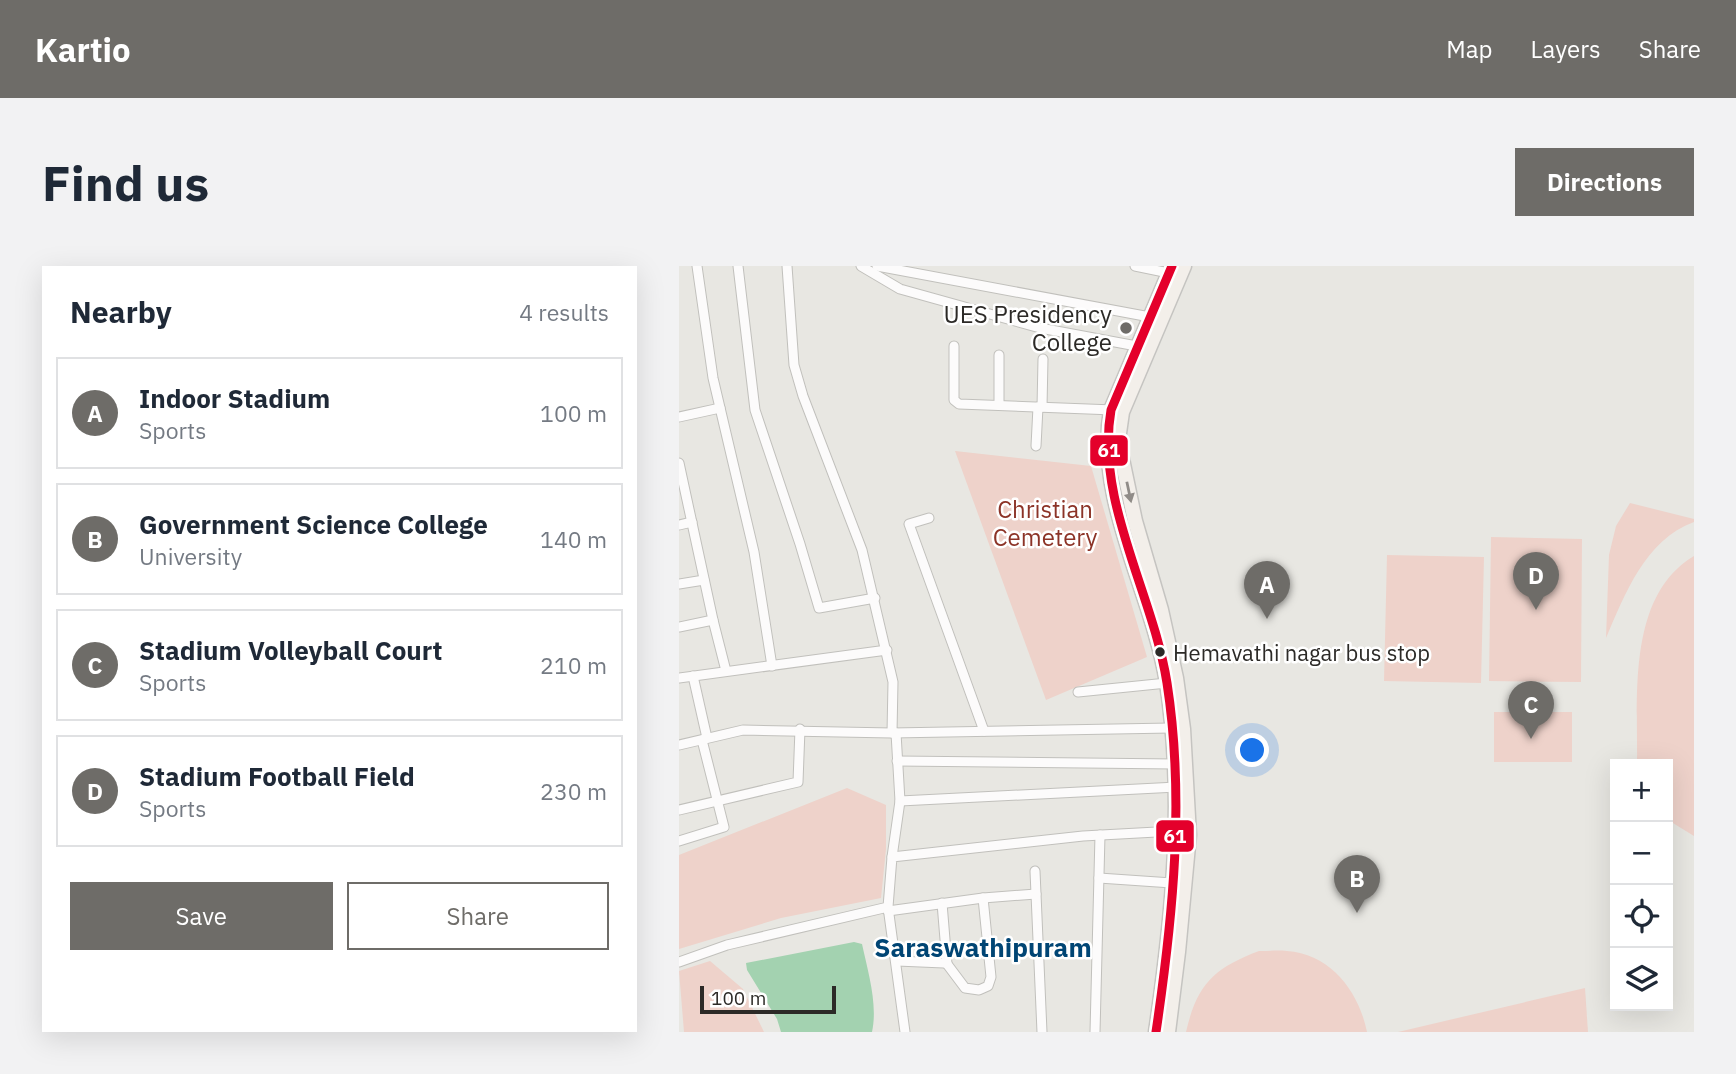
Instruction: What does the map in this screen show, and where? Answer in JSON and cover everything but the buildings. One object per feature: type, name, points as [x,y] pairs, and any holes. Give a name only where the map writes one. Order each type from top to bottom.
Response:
[{"type":"main road","points":[[1156,1032],[1169,943],[1176,764],[1167,683],[1149,609],[1118,510],[1107,455],[1116,411],[1142,347],[1184,266]]},
{"type":"main road","points":[[1142,347],[1150,317],[1171,269]]},
{"type":"main road","points":[[1116,411],[1118,440],[1135,522],[1161,610],[1176,678],[1183,729],[1189,835],[1168,1032]]},
{"type":"street","points":[[697,266],[720,408],[754,552],[772,666]]},
{"type":"street","points":[[738,266],[755,410],[819,608],[875,598]]},
{"type":"street","points":[[787,266],[794,365],[803,396],[862,550],[894,682],[894,733],[900,801],[888,909],[897,961],[902,1030]]},
{"type":"street","points":[[861,266],[1150,317]]},
{"type":"street","points":[[1135,266],[1171,269]]},
{"type":"street","points":[[876,268],[900,289],[1040,328],[1142,347]]},
{"type":"street","points":[[954,346],[955,403],[1116,411]]},
{"type":"street","points":[[999,355],[999,405]]},
{"type":"street","points":[[1036,446],[1043,359]]},
{"type":"street","points":[[679,417],[720,408]]},
{"type":"street","points":[[679,463],[726,671]]},
{"type":"street","points":[[929,518],[909,524],[983,730]]},
{"type":"street","points":[[679,525],[692,522]]},
{"type":"street","points":[[679,584],[704,580]]},
{"type":"street","points":[[679,627],[713,620]]},
{"type":"street","points":[[679,678],[887,650]]},
{"type":"street","points":[[679,841],[723,827],[694,676]]},
{"type":"street","points":[[1079,692],[1167,683]]},
{"type":"street","points":[[679,745],[743,730],[800,729],[894,733],[1171,728]]},
{"type":"street","points":[[679,810],[798,782],[800,729]]},
{"type":"street","points":[[897,761],[1176,764]]},
{"type":"street","points":[[900,801],[1177,787]]},
{"type":"street","points":[[893,857],[1100,835],[1175,831]]},
{"type":"street","points":[[1095,1032],[1100,835]]},
{"type":"street","points":[[1035,871],[1042,1032]]},
{"type":"street","points":[[1099,878],[1172,883]]},
{"type":"street","points":[[679,962],[727,945],[888,909],[1036,894]]},
{"type":"street","points":[[942,903],[947,964],[965,988],[979,990],[991,982],[983,898]]},
{"type":"street","points":[[897,961],[947,964]]},
{"type":"green space","name":"Christian Cemetery","points":[[955,451],[1091,466],[1147,657],[1046,700]]},
{"type":"green space","points":[[1630,503],[1694,519],[1694,522],[1677,530],[1650,555],[1629,587],[1606,638],[1609,555],[1616,526]]},
{"type":"green space","points":[[1491,537],[1582,539],[1581,682],[1489,681]]},
{"type":"green space","points":[[1387,555],[1484,557],[1481,683],[1384,681]]},
{"type":"green space","points":[[1694,556],[1694,836],[1673,823],[1673,759],[1637,759],[1641,650],[1647,621],[1657,596],[1672,574]]},
{"type":"green space","points":[[1494,712],[1572,712],[1572,762],[1494,762]]},
{"type":"green space","points":[[847,788],[886,805],[886,849],[881,898],[781,918],[679,949],[679,855]]},
{"type":"green space","points":[[1259,951],[1303,954],[1330,967],[1350,990],[1367,1032],[1186,1032],[1196,1001],[1210,980],[1230,964]]},
{"type":"green space","points":[[710,961],[743,989],[764,1032],[684,1032],[679,971]]},
{"type":"green space","points":[[1585,988],[1588,1032],[1398,1032]]},
{"type":"shaded area","points":[[854,942],[862,944],[869,977],[874,1010],[872,1032],[781,1032],[777,1019],[747,970],[746,963]]},
{"type":"transit line","name":"61","points":[[1156,1032],[1175,858],[1172,727],[1160,649],[1118,513],[1108,444],[1111,410],[1172,266]]},
{"type":"place","name":"UES Presidency College","points":[[1126,328]]},
{"type":"place","name":"Stadium Football Field","points":[[1536,610]]},
{"type":"place","name":"Indoor Stadium","points":[[1267,619]]},
{"type":"place","name":"Hemavathi nagar bus stop","points":[[1160,652]]},
{"type":"place","name":"Stadium Volleyball Court","points":[[1531,739]]},
{"type":"place","name":"Government Science College","points":[[1357,913]]},
{"type":"district","name":"Saraswathipuram","points":[[983,947]]}]
